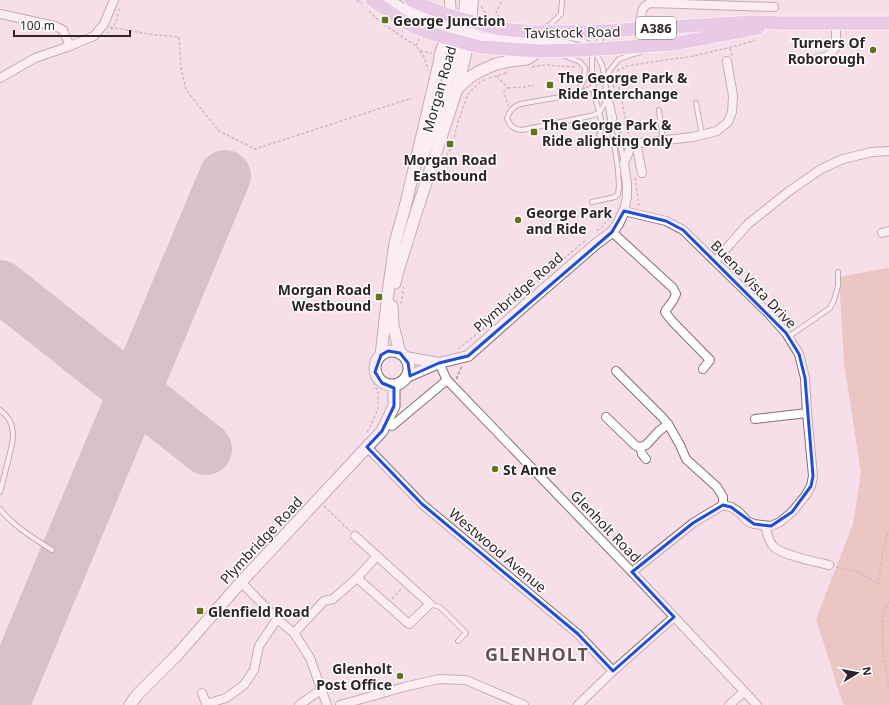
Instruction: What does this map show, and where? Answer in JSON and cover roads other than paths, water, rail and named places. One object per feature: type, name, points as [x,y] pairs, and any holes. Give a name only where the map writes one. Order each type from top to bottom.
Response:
[{"type":"highway","name":"Tavistock Road","points":[[411,0],[427,7],[480,47],[545,51],[589,50],[673,44],[742,32],[781,23]]},
{"type":"highway","name":"Tavistock Road","points":[[368,5],[416,28],[460,32],[500,29],[536,32],[610,31],[644,35],[730,23],[889,23]]},
{"type":"main road","points":[[389,0],[398,7],[412,14],[460,32]]},
{"type":"main road","name":"Morgan Road","points":[[402,355],[392,325],[392,303],[397,274],[457,88],[460,32]]},
{"type":"main road","name":"Morgan Road","points":[[381,355],[395,243],[406,203],[443,99],[460,32]]},
{"type":"main road","points":[[457,88],[470,77],[496,64],[527,59],[545,51]]},
{"type":"main road","name":"Plymbridge Road","points":[[381,355],[388,351],[394,351],[402,355]]},
{"type":"main road","points":[[381,355],[377,359],[375,372],[382,383],[394,386]]},
{"type":"main road","points":[[402,355],[408,363],[409,370],[407,377]]},
{"type":"main road","name":"Plymbridge Road","points":[[130,705],[137,695],[178,654],[241,582],[382,431],[394,406],[394,386],[400,384],[407,377]]},
{"type":"street","points":[[110,0],[110,11]]},
{"type":"street","points":[[0,78],[35,58],[94,36],[103,26],[114,0]]},
{"type":"street","points":[[450,0],[460,32]]},
{"type":"street","points":[[460,32],[465,0]]},
{"type":"street","points":[[460,32],[477,2]]},
{"type":"street","points":[[644,35],[641,12],[646,5],[650,3],[774,7]]},
{"type":"street","points":[[0,14],[55,26],[63,30],[70,46]]},
{"type":"street","points":[[816,58],[828,56],[836,47],[836,23]]},
{"type":"street","points":[[460,32],[489,39],[509,39],[567,45],[589,50]]},
{"type":"street","points":[[634,143],[702,135],[717,131],[728,122],[732,112],[733,96],[727,61]]},
{"type":"street","points":[[624,211],[627,198],[627,184],[624,162],[634,143]]},
{"type":"street","points":[[634,143],[642,173]]},
{"type":"street","points":[[715,261],[748,224],[820,169],[843,159],[872,152],[889,151]]},
{"type":"street","name":"Plymbridge Road","points":[[407,377],[439,363],[468,356],[615,228],[624,211]]},
{"type":"street","name":"Buena Vista Drive","points":[[624,211],[666,221],[683,230],[768,313],[786,333],[799,354],[805,378],[813,476],[811,486],[806,495],[792,512],[780,522],[771,526],[765,526]]},
{"type":"street","points":[[615,228],[639,256],[673,288],[676,294],[674,300],[665,312],[710,360],[703,369]]},
{"type":"street","name":"Plymbridge Road","points":[[402,355],[439,363]]},
{"type":"street","name":"Glenholt Road","points":[[439,363],[447,380],[758,705]]},
{"type":"street","points":[[616,371],[668,424],[686,459],[717,487],[723,497],[723,506]]},
{"type":"street","points":[[392,426],[447,380]]},
{"type":"street","points":[[755,419],[807,413]]},
{"type":"street","points":[[606,418],[636,446],[640,447],[646,444],[668,424]]},
{"type":"street","name":"Westwood Avenue","points":[[367,447],[422,504],[578,634],[613,671]]},
{"type":"street","points":[[640,447],[642,454],[646,459]]},
{"type":"street","points":[[632,572],[693,523],[723,506],[731,507],[754,524],[765,526],[768,538],[774,547],[781,552],[829,565]]},
{"type":"street","points":[[355,536],[430,604],[409,624],[357,578]]},
{"type":"street","points":[[294,633],[324,601],[333,599],[357,578],[377,556]]},
{"type":"street","points":[[241,582],[277,619],[294,633],[310,658],[327,705]]},
{"type":"street","points":[[578,705],[613,671],[674,617]]},
{"type":"street","points":[[202,692],[207,704],[226,698],[244,685],[254,670],[258,646],[277,619]]},
{"type":"street","points":[[340,705],[404,686],[439,679],[466,680],[524,705]]},
{"type":"street","points":[[299,705],[322,689]]},
{"type":"street","points":[[729,705],[744,692]]},
{"type":"lane","points":[[536,32],[550,25],[561,14],[562,0]]},
{"type":"lane","points":[[589,50],[610,31]]},
{"type":"lane","points":[[536,32],[589,43],[594,94],[602,124],[602,131],[599,135]]},
{"type":"lane","points":[[644,35],[660,45]]},
{"type":"lane","points":[[605,79],[619,59],[660,45]]},
{"type":"lane","points":[[589,50],[602,65],[618,169],[619,187],[618,194],[615,197],[592,202]]},
{"type":"lane","points":[[545,51],[580,62],[585,68],[584,80],[577,94]]},
{"type":"lane","points":[[594,87],[577,94],[520,104],[513,107],[507,118],[509,124],[515,129],[522,130],[590,116],[599,113],[607,100]]},
{"type":"lane","points":[[606,93],[611,104],[624,162]]},
{"type":"lane","points":[[696,103],[702,135]]},
{"type":"lane","points":[[659,110],[663,140]]},
{"type":"lane","points":[[788,337],[830,308],[838,286],[838,272]]},
{"type":"lane","points":[[0,410],[11,423],[14,435],[0,492]]},
{"type":"lane","points":[[0,509],[12,522],[52,550]]},
{"type":"lane","points":[[430,604],[440,608],[466,633],[458,641]]},
{"type":"place","name":"George Junction","points":[[385,20]]},
{"type":"place","name":"Turners Of Roborough","points":[[873,50]]},
{"type":"place","name":"The George Park & Ride Interchange","points":[[550,85]]},
{"type":"place","name":"The George Park & Ride alighting only","points":[[534,132]]},
{"type":"place","name":"Morgan Road Eastbound","points":[[450,144]]},
{"type":"place","name":"George Park and Ride","points":[[518,220]]},
{"type":"place","name":"Morgan Road Westbound","points":[[379,297]]},
{"type":"place","name":"St Anne","points":[[495,469]]},
{"type":"place","name":"Glenfield Road","points":[[200,611]]},
{"type":"place","name":"Glenholt Post Office","points":[[400,676]]},
{"type":"district","name":"GLENHOLT","points":[[537,654]]}]
